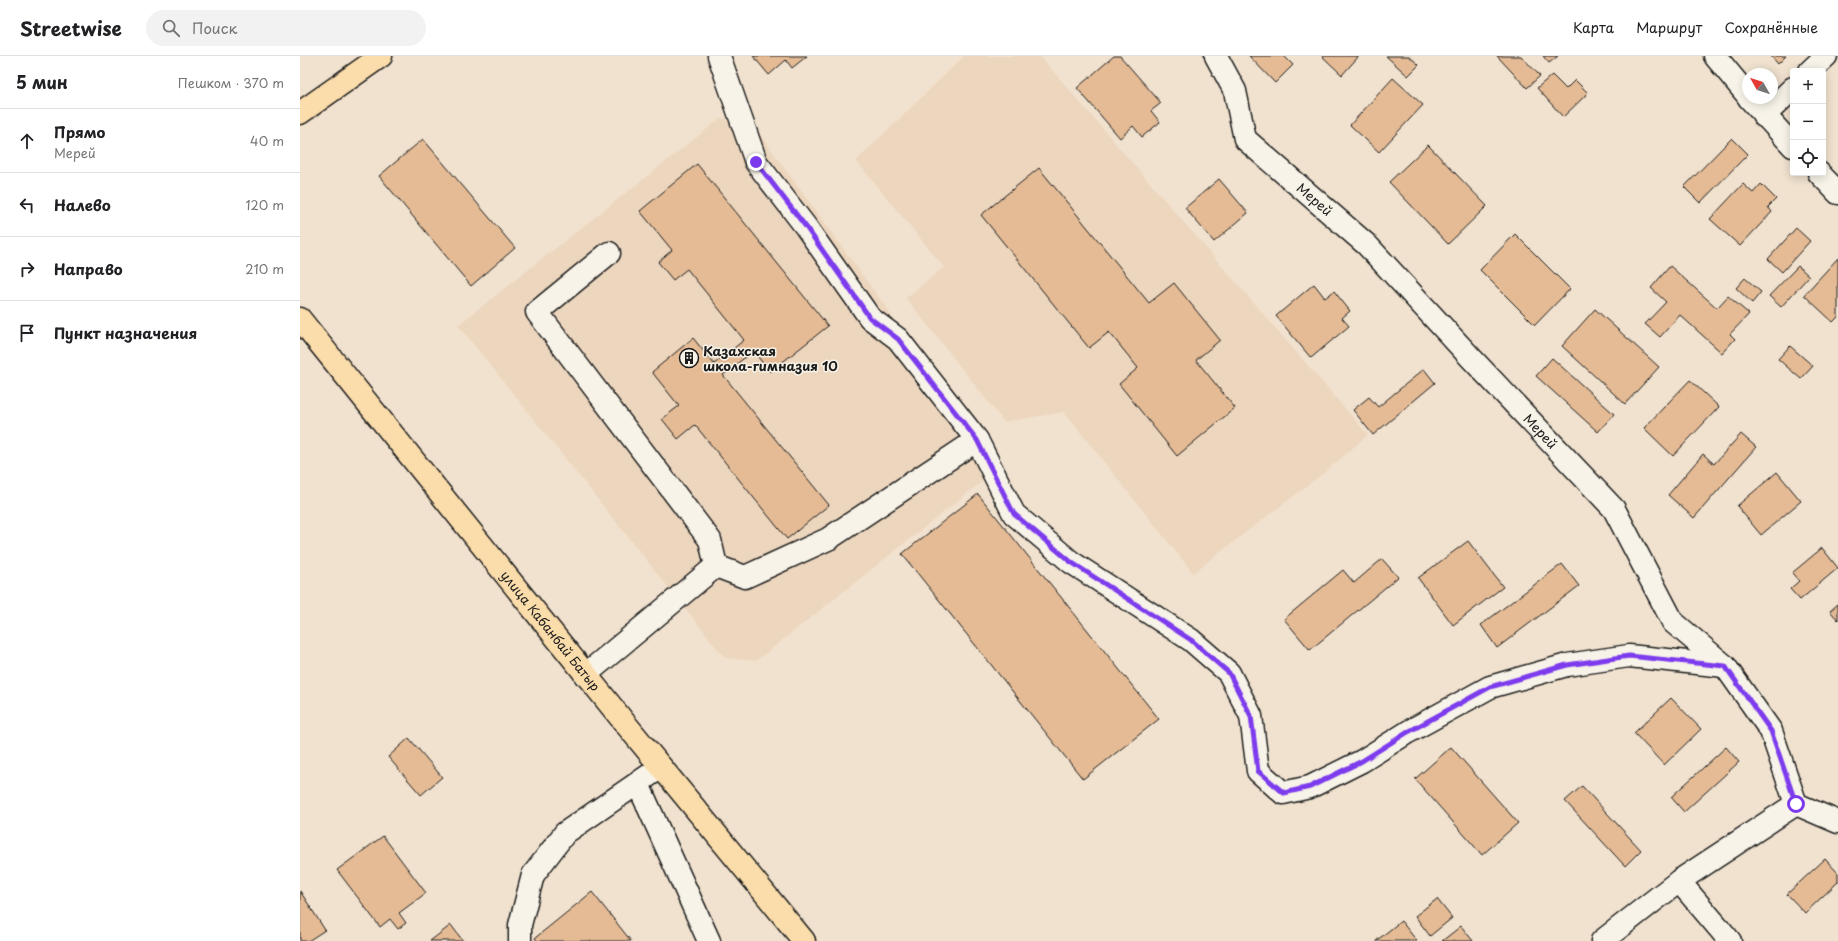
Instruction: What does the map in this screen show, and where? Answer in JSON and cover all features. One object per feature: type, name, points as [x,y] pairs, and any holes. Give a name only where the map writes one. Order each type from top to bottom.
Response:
[{"type":"main road","points":[[300,113],[381,56]]},
{"type":"main road","name":"улица Кабанбай Батыр","points":[[300,319],[586,675],[804,941]]},
{"type":"street","points":[[719,56],[756,162],[806,227],[870,318],[898,339],[977,440],[1014,514],[1071,562],[1191,640],[1229,673],[1251,716],[1258,771],[1284,793],[1310,787],[1362,761],[1408,732],[1490,687],[1567,665],[1629,656],[1725,666]]},
{"type":"street","name":"Мерей","points":[[1216,56],[1236,91],[1246,139],[1367,245],[1472,359],[1614,509],[1673,622],[1725,666],[1771,731],[1796,804]]},
{"type":"street","points":[[1715,56],[1742,89]]},
{"type":"street","points":[[1813,68],[1826,56]]},
{"type":"street","points":[[1764,116],[1790,91]]},
{"type":"street","points":[[1755,104],[1790,143]]},
{"type":"street","points":[[1821,176],[1838,193]]},
{"type":"street","points":[[609,253],[537,312],[710,540],[716,566]]},
{"type":"street","points":[[716,566],[745,577],[828,538],[977,440]]},
{"type":"street","points":[[586,675],[716,566]]},
{"type":"street","points":[[520,941],[520,925],[533,874],[566,833],[661,767]]},
{"type":"street","points":[[638,784],[709,941]]},
{"type":"street","points":[[1602,941],[1679,881],[1796,804],[1838,822]]},
{"type":"street","points":[[1679,881],[1730,941]]},
{"type":"shaded area","points":[[964,56],[1040,56],[1368,435],[1320,476],[1193,573],[1064,412],[1004,422],[906,298],[944,267],[856,161]]},
{"type":"shaded area","points":[[721,118],[756,129],[888,310],[988,477],[756,661],[725,658],[458,325]]},
{"type":"building","points":[[753,56],[807,56],[792,68],[786,60],[769,75]]},
{"type":"building","points":[[1114,56],[1120,56],[1161,103],[1151,111],[1160,122],[1142,137],[1133,126],[1120,138],[1077,88]]},
{"type":"building","points":[[1249,56],[1284,56],[1293,65],[1275,83]]},
{"type":"building","points":[[1322,56],[1359,56],[1342,75]]},
{"type":"building","points":[[1386,56],[1409,56],[1419,65],[1408,76]]},
{"type":"building","points":[[1497,56],[1521,56],[1540,76],[1527,88]]},
{"type":"building","points":[[1543,56],[1558,56],[1549,63]]},
{"type":"building","points":[[1771,56],[1786,56],[1778,64]]},
{"type":"building","points":[[1552,75],[1566,89],[1575,80],[1588,93],[1563,117],[1537,88]]},
{"type":"building","points":[[1393,78],[1423,105],[1379,152],[1350,125]]},
{"type":"building","points":[[1732,138],[1748,154],[1700,203],[1684,187]]},
{"type":"building","points":[[423,139],[515,248],[471,286],[379,176]]},
{"type":"building","points":[[1428,145],[1487,206],[1448,244],[1389,182]]},
{"type":"building","name":"Казахская школа-гимназия 10","points":[[697,164],[828,326],[770,372],[753,351],[723,375],[829,505],[787,539],[695,425],[678,439],[662,419],[679,406],[652,372],[693,338],[714,364],[744,340],[687,269],[673,280],[658,262],[672,250],[640,211]]},
{"type":"building","points":[[1039,168],[1149,303],[1174,283],[1220,340],[1196,360],[1235,408],[1177,456],[1119,384],[1138,368],[1109,332],[1089,348],[981,215]]},
{"type":"building","points":[[1219,179],[1248,213],[1214,242],[1185,208]]},
{"type":"building","points":[[1743,184],[1753,193],[1761,184],[1776,199],[1768,207],[1772,212],[1740,246],[1710,219]]},
{"type":"building","points":[[1796,228],[1810,241],[1782,272],[1768,259]]},
{"type":"building","points":[[1515,234],[1570,289],[1535,325],[1480,270]]},
{"type":"building","points":[[1838,258],[1838,317],[1833,322],[1804,295]]},
{"type":"building","points":[[1670,266],[1717,308],[1728,296],[1749,314],[1730,334],[1735,339],[1722,353],[1680,315],[1660,337],[1645,324],[1666,302],[1651,288]]},
{"type":"building","points":[[1798,266],[1809,276],[1781,307],[1769,296]]},
{"type":"building","points":[[1745,278],[1761,292],[1752,303],[1736,288]]},
{"type":"building","points":[[1314,284],[1325,298],[1334,291],[1350,311],[1342,318],[1349,326],[1311,358],[1276,316]]},
{"type":"building","points":[[1595,309],[1659,367],[1625,404],[1562,346]]},
{"type":"building","points":[[1790,346],[1813,366],[1801,379],[1778,359]]},
{"type":"building","points":[[1552,358],[1614,414],[1598,432],[1536,376]]},
{"type":"building","points":[[1424,369],[1435,383],[1373,435],[1353,410],[1369,397],[1378,407]]},
{"type":"building","points":[[1690,380],[1719,407],[1673,456],[1644,428]]},
{"type":"building","points":[[1741,434],[1756,447],[1694,518],[1668,495],[1703,454],[1714,464]]},
{"type":"building","points":[[1777,472],[1801,501],[1761,535],[1737,506]]},
{"type":"building","points":[[978,494],[1159,719],[1083,779],[902,554]]},
{"type":"building","points":[[1468,541],[1503,587],[1453,625],[1418,578]]},
{"type":"building","points":[[1822,548],[1838,568],[1800,600],[1790,589],[1799,581],[1792,573]]},
{"type":"building","points":[[1382,559],[1398,577],[1310,650],[1284,619],[1343,570],[1354,583]]},
{"type":"building","points":[[1562,564],[1579,586],[1497,648],[1481,625]]},
{"type":"building","points":[[1838,604],[1838,620],[1830,611]]},
{"type":"building","points":[[1671,698],[1701,729],[1664,765],[1634,733]]},
{"type":"building","points":[[409,738],[442,777],[421,795],[388,757]]},
{"type":"building","points":[[1451,747],[1518,823],[1482,855],[1415,779]]},
{"type":"building","points":[[1726,747],[1739,762],[1684,812],[1671,797]]},
{"type":"building","points":[[1582,786],[1641,850],[1625,866],[1565,801]]},
{"type":"building","points":[[383,836],[426,893],[399,913],[406,923],[398,929],[390,919],[380,927],[337,870]]},
{"type":"building","points":[[1825,859],[1838,873],[1838,882],[1805,913],[1787,894]]},
{"type":"building","points":[[300,891],[325,930],[308,941],[300,941]]},
{"type":"building","points":[[592,892],[631,941],[537,941],[535,938]]},
{"type":"building","points":[[1437,899],[1452,918],[1430,936],[1415,916]]},
{"type":"building","points":[[1401,921],[1417,941],[1376,941]]},
{"type":"building","points":[[451,925],[463,941],[430,941]]},
{"type":"building","points":[[1461,926],[1473,941],[1442,941]]},
{"type":"place","name":"Казахская школа-гимназия 10","points":[[689,358]]},
{"type":"route","points":[[756,162],[806,227],[870,318],[898,339],[977,440],[1014,514],[1071,562],[1191,640],[1229,673],[1251,716],[1258,771],[1284,793],[1310,787],[1362,761],[1408,732],[1490,687],[1567,665],[1629,656],[1725,666],[1771,731],[1796,804]]}]
